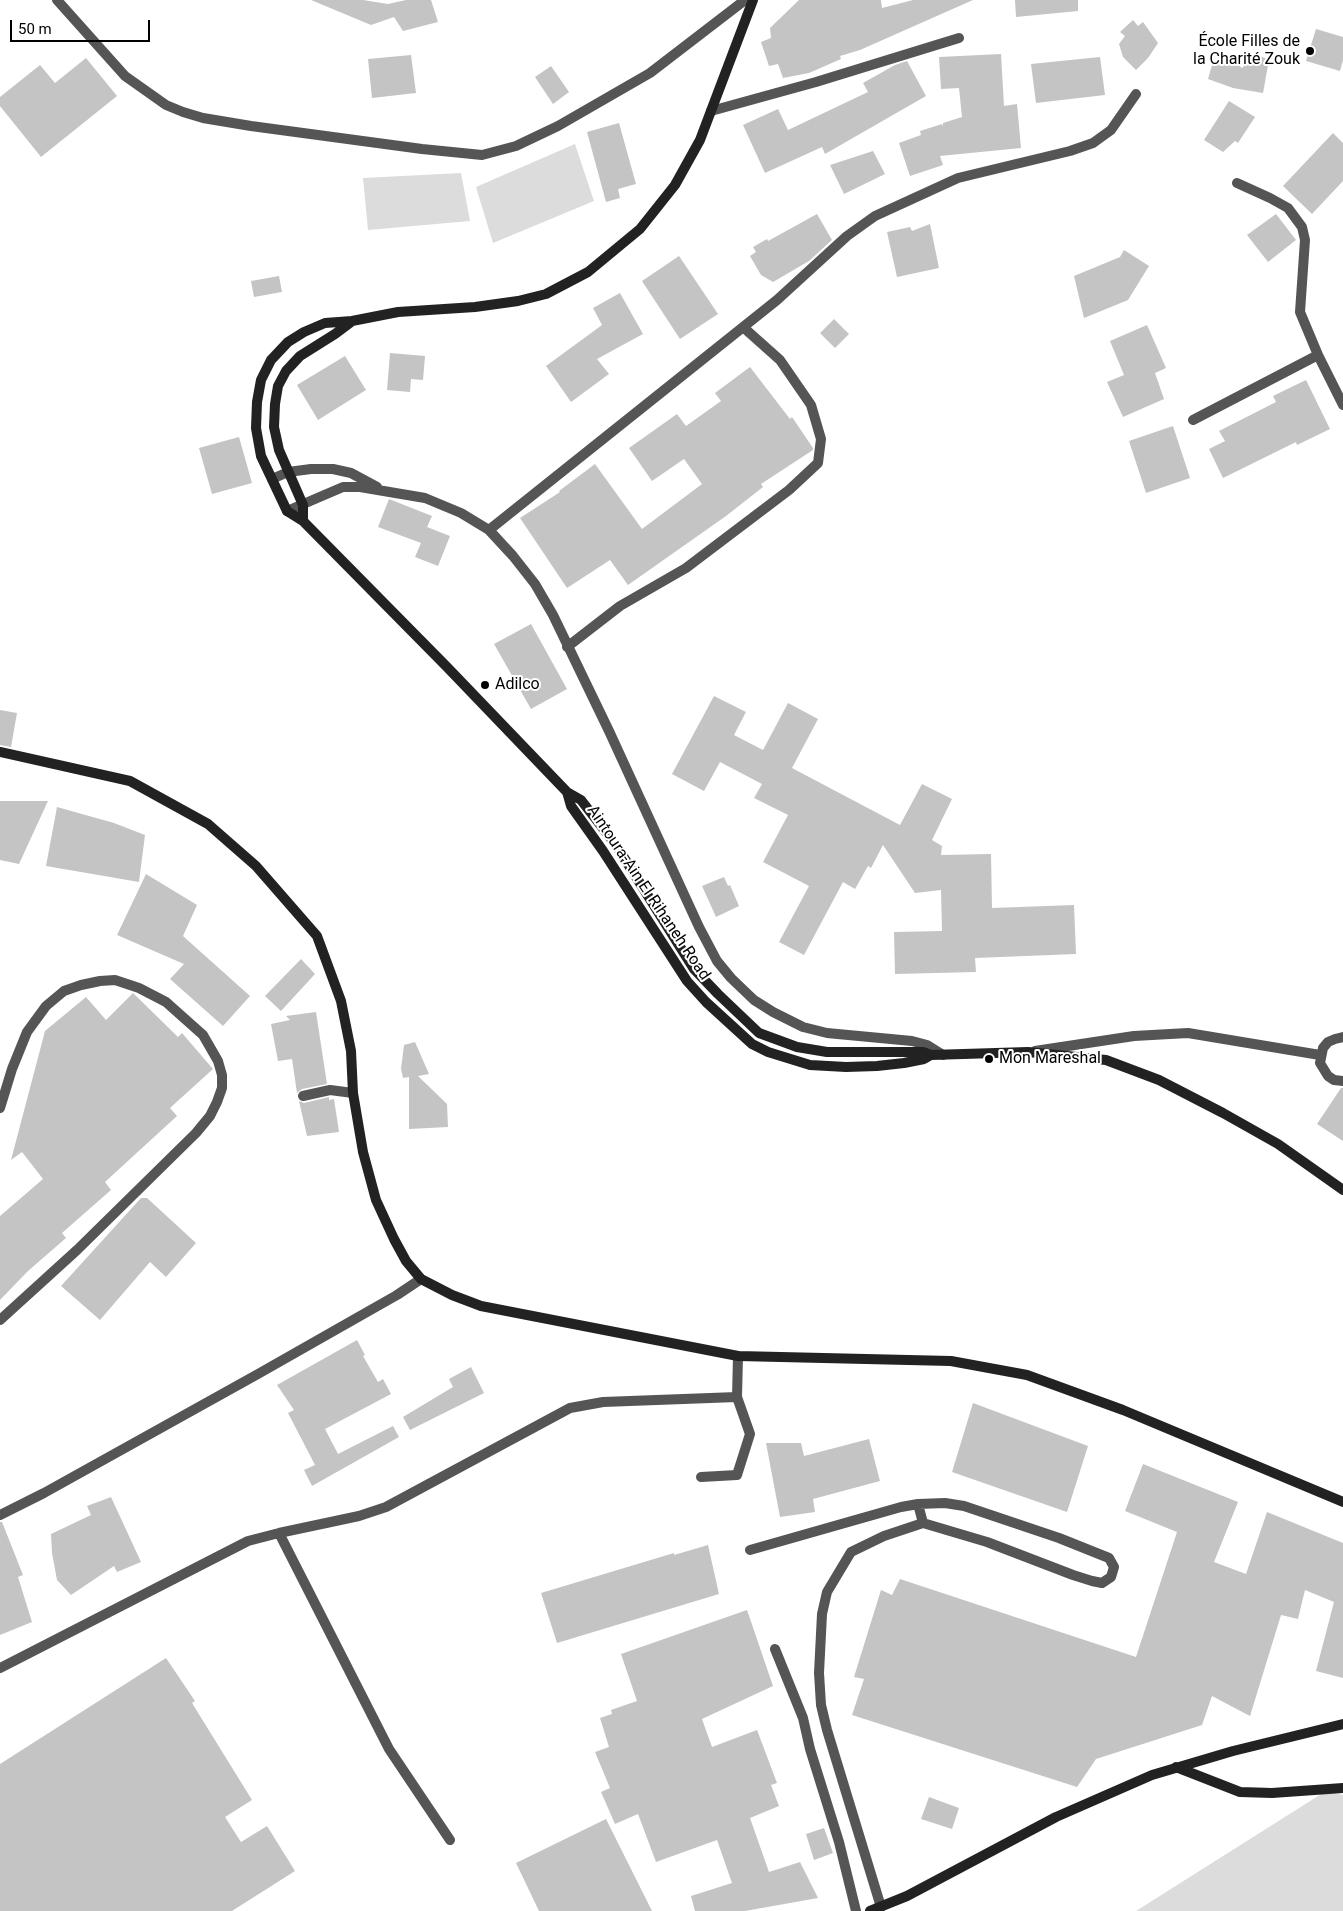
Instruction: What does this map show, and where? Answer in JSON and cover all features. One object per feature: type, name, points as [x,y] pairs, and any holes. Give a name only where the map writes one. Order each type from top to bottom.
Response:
[{"type":"main road","points":[[287,511],[261,456],[256,428],[257,402],[261,380],[270,360],[288,342],[304,332],[325,323],[352,321],[398,312],[475,308],[518,301],[546,294],[588,272],[640,229],[675,185],[700,140],[753,0]]},
{"type":"main road","points":[[303,521],[303,505],[279,450],[274,427],[278,386],[286,371],[300,356],[336,334],[352,321]]},
{"type":"main road","name":"Aintoura-Ain El Rihaneh Road","points":[[287,511],[303,521],[448,667],[567,792],[581,800],[616,845],[694,969],[759,1033],[797,1047],[827,1052],[922,1052],[931,1055],[1028,1052],[1106,1060],[1159,1080],[1278,1144],[1343,1190]]},
{"type":"main road","points":[[0,752],[130,781],[208,824],[256,866],[318,936],[341,1001],[351,1051],[353,1093],[363,1152],[376,1200],[406,1261],[421,1279],[452,1295],[481,1306],[738,1356],[951,1361],[1027,1375],[1123,1410],[1343,1502]]},
{"type":"main road","name":"Aintoura-Ain El Rihaneh Road","points":[[567,792],[571,806],[603,851],[687,981],[706,1002],[752,1044],[768,1052],[810,1065],[877,1066],[924,1059],[931,1055]]},
{"type":"main road","points":[[752,1044],[759,1033]]},
{"type":"main road","points":[[870,1911],[907,1896],[1056,1817],[1129,1785],[1176,1767],[1343,1724]]},
{"type":"main road","points":[[1176,1767],[1240,1792],[1294,1792],[1343,1788]]},
{"type":"street","points":[[57,0],[125,76],[166,105],[183,112],[203,118],[251,126],[422,149],[482,155],[516,146],[558,126],[650,73],[745,0]]},
{"type":"street","points":[[711,111],[816,82],[959,38]]},
{"type":"street","points":[[489,530],[743,327],[783,294],[847,236],[875,216],[958,178],[1070,151],[1092,142],[1111,130],[1136,94]]},
{"type":"street","points":[[1237,183],[1288,208],[1302,227],[1306,240],[1300,312],[1318,355],[1343,405]]},
{"type":"street","points":[[567,647],[620,606],[686,568],[789,490],[818,463],[821,439],[811,405],[780,360],[743,327]]},
{"type":"street","points":[[1193,420],[1318,355]]},
{"type":"street","points":[[272,479],[288,472],[310,468],[333,468],[351,473],[385,491]]},
{"type":"street","points":[[287,511],[343,487],[360,487],[425,498],[461,513],[489,530],[535,584],[553,615],[609,731],[699,927],[718,961],[731,978],[754,1000],[803,1027],[827,1033],[912,1041],[927,1045],[943,1054]]},
{"type":"street","points":[[0,1108],[12,1068],[27,1032],[46,1006],[64,992],[81,985],[100,981],[115,980],[139,988],[166,1002],[203,1035],[215,1055],[222,1075],[222,1088],[217,1102],[210,1116],[196,1133],[77,1250],[0,1320]]},
{"type":"street","points":[[1028,1052],[1134,1036],[1188,1033],[1320,1055]]},
{"type":"street","points":[[1343,1038],[1335,1038],[1328,1042],[1320,1055],[1320,1063],[1328,1076],[1334,1080],[1343,1081]]},
{"type":"street","points":[[304,1096],[330,1090],[353,1093]]},
{"type":"street","points":[[0,1515],[44,1493],[258,1374],[397,1295],[421,1279]]},
{"type":"street","points":[[701,1477],[737,1475],[750,1434],[737,1397],[738,1356]]},
{"type":"street","points":[[0,1668],[248,1541],[359,1516],[386,1507],[570,1408],[603,1402],[737,1397]]},
{"type":"street","points":[[750,1550],[901,1507],[945,1502],[964,1506],[1059,1538],[1109,1558],[1114,1567],[1111,1577],[1102,1582],[1092,1580],[1073,1575],[987,1542],[923,1523],[884,1536],[851,1552],[827,1592],[822,1614],[819,1673],[821,1705],[826,1730],[880,1907]]},
{"type":"street","points":[[918,1504],[923,1523]]},
{"type":"street","points":[[278,1533],[389,1750],[450,1840]]},
{"type":"street","points":[[775,1649],[803,1718],[810,1749],[839,1842],[856,1911]]},
{"type":"shaded area","points":[[575,144],[594,201],[493,243],[476,187]]},
{"type":"shaded area","points":[[461,173],[470,221],[368,230],[363,178]]},
{"type":"shaded area","points":[[1326,1791],[1343,1795],[1343,1911],[1136,1911]]},
{"type":"building","points":[[311,0],[363,0],[388,4],[406,0],[431,0],[438,22],[403,31],[394,17],[371,25]]},
{"type":"building","points":[[799,0],[881,0],[882,8],[913,0],[973,0],[860,50],[840,56],[841,59],[809,73],[783,78],[778,64],[769,66],[761,42],[771,38],[770,28]]},
{"type":"building","points":[[1015,0],[1078,0],[1078,11],[1016,17]]},
{"type":"building","points":[[1133,20],[1138,26],[1143,22],[1158,43],[1148,58],[1136,70],[1123,57],[1119,44],[1125,36],[1120,32]]},
{"type":"building","points":[[1316,29],[1343,37],[1343,60],[1340,71],[1306,61]]},
{"type":"building","points":[[1001,54],[1004,106],[1017,104],[1021,148],[940,156],[943,165],[910,176],[899,143],[921,135],[920,131],[942,124],[943,126],[943,123],[962,117],[959,88],[941,89],[939,57]]},
{"type":"building","points":[[1225,54],[1242,68],[1256,54],[1269,60],[1263,93],[1233,88],[1208,79],[1212,65]]},
{"type":"building","points":[[411,55],[416,93],[372,98],[368,59]]},
{"type":"building","points":[[1100,57],[1105,95],[1036,103],[1031,64]]},
{"type":"building","points":[[86,58],[117,96],[41,157],[0,106],[0,97],[40,65],[55,83]]},
{"type":"building","points":[[907,61],[926,96],[825,154],[822,147],[765,173],[743,125],[778,109],[788,130],[868,92],[863,83],[895,65]]},
{"type":"building","points":[[551,66],[569,92],[553,104],[535,77]]},
{"type":"building","points":[[1229,101],[1255,117],[1238,143],[1235,141],[1223,152],[1204,140]]},
{"type":"building","points":[[619,123],[636,184],[618,189],[620,198],[606,202],[587,132]]},
{"type":"building","points":[[1333,133],[1343,143],[1343,181],[1312,214],[1283,186]]},
{"type":"building","points":[[873,151],[885,174],[844,194],[830,165]]},
{"type":"building","points":[[817,214],[832,240],[809,261],[773,282],[761,275],[750,256],[756,252],[753,247],[767,239],[768,241]]},
{"type":"building","points":[[1276,214],[1296,240],[1268,262],[1247,235]]},
{"type":"building","points":[[930,224],[939,268],[897,277],[887,232],[910,227],[912,231]]},
{"type":"building","points":[[1124,250],[1149,266],[1128,300],[1084,318],[1074,276],[1120,257]]},
{"type":"building","points":[[679,256],[718,314],[680,339],[642,281]]},
{"type":"building","points":[[279,276],[282,292],[254,297],[251,281]]},
{"type":"building","points":[[620,293],[643,334],[597,359],[609,374],[571,402],[546,366],[602,325],[593,308]]},
{"type":"building","points":[[834,319],[849,334],[835,348],[820,333]]},
{"type":"building","points":[[1147,325],[1166,368],[1155,373],[1164,399],[1123,417],[1107,382],[1124,375],[1110,341]]},
{"type":"building","points":[[390,353],[425,356],[423,380],[411,379],[410,392],[387,390]]},
{"type":"building","points":[[345,356],[366,390],[318,420],[297,385]]},
{"type":"building","points":[[750,367],[790,419],[792,417],[813,450],[761,484],[763,487],[726,516],[628,585],[610,560],[567,588],[520,518],[560,492],[595,464],[642,529],[702,484],[684,459],[652,481],[629,448],[677,414],[686,426],[721,401],[715,393]]},
{"type":"building","points":[[1306,380],[1330,429],[1297,445],[1296,442],[1223,478],[1209,449],[1225,441],[1219,431],[1276,402],[1273,396]]},
{"type":"building","points":[[1173,426],[1190,478],[1146,493],[1129,441]]},
{"type":"building","points":[[239,437],[252,483],[212,494],[199,448]]},
{"type":"building","points":[[389,499],[432,516],[427,527],[450,536],[438,566],[415,557],[421,543],[378,527]]},
{"type":"building","points":[[531,624],[567,689],[531,709],[494,644]]},
{"type":"building","points":[[714,696],[746,712],[734,735],[763,750],[788,703],[818,719],[792,768],[900,825],[922,784],[952,799],[932,840],[942,846],[941,855],[991,854],[992,908],[1074,905],[1076,954],[975,958],[976,972],[895,974],[894,932],[942,931],[941,890],[915,893],[883,845],[871,868],[868,866],[855,889],[843,882],[804,955],[779,942],[809,886],[763,862],[788,815],[754,798],[762,784],[720,762],[704,791],[672,774]]},
{"type":"building","points":[[0,710],[17,713],[11,747],[0,745]]},
{"type":"building","points":[[0,801],[48,801],[19,864],[0,860]]},
{"type":"building","points":[[57,807],[114,823],[145,835],[139,882],[46,866]]},
{"type":"building","points":[[146,874],[197,905],[183,936],[250,996],[223,1026],[170,979],[184,964],[117,935]]},
{"type":"building","points":[[724,877],[728,886],[730,885],[739,906],[716,917],[702,886]]},
{"type":"building","points":[[301,959],[315,974],[281,1011],[265,996]]},
{"type":"building","points":[[133,993],[178,1037],[182,1033],[213,1069],[170,1108],[177,1116],[105,1182],[111,1190],[62,1233],[66,1238],[28,1271],[0,1300],[0,1216],[43,1179],[22,1152],[11,1160],[45,1031],[86,997],[106,1020]]},
{"type":"building","points":[[316,1012],[327,1084],[302,1089],[297,1093],[292,1059],[278,1061],[271,1024],[290,1020],[286,1016]]},
{"type":"building","points":[[415,1042],[429,1074],[418,1076],[447,1104],[448,1127],[409,1129],[409,1077],[403,1078],[401,1069],[404,1045]]},
{"type":"building","points":[[1341,1088],[1343,1088],[1343,1141],[1317,1124]]},
{"type":"building","points":[[329,1097],[329,1100],[334,1099],[339,1132],[307,1136],[299,1101],[304,1103]]},
{"type":"building","points":[[141,1198],[147,1198],[196,1243],[166,1277],[150,1262],[100,1320],[61,1286]]},
{"type":"building","points":[[357,1340],[365,1355],[363,1356],[378,1382],[383,1379],[391,1394],[325,1429],[338,1454],[393,1426],[399,1437],[312,1486],[304,1470],[315,1465],[288,1413],[294,1410],[277,1385]]},
{"type":"building","points":[[471,1367],[484,1393],[410,1430],[403,1417],[453,1387],[449,1379]]},
{"type":"building","points":[[973,1403],[1088,1446],[1067,1512],[952,1472]]},
{"type":"building","points":[[869,1439],[880,1481],[813,1499],[815,1512],[780,1517],[766,1443],[801,1443],[804,1456]]},
{"type":"building","points":[[1143,1464],[1238,1502],[1214,1562],[1246,1574],[1267,1512],[1343,1543],[1343,1678],[1316,1671],[1334,1602],[1305,1590],[1298,1619],[1281,1615],[1250,1716],[1212,1696],[1202,1725],[1096,1759],[1077,1787],[852,1715],[864,1679],[854,1677],[881,1590],[892,1595],[900,1579],[1136,1657],[1177,1532],[1125,1511]]},
{"type":"building","points":[[111,1497],[141,1562],[117,1572],[114,1566],[71,1595],[57,1580],[51,1534],[91,1515],[87,1506]]},
{"type":"building","points":[[0,1522],[2,1522],[23,1575],[18,1577],[32,1622],[0,1635]]},
{"type":"building","points":[[708,1545],[719,1594],[557,1643],[541,1593],[674,1553],[674,1555]]},
{"type":"building","points":[[747,1610],[773,1686],[702,1719],[712,1747],[757,1730],[777,1783],[771,1785],[779,1806],[750,1818],[769,1872],[800,1862],[818,1898],[745,1911],[695,1911],[691,1896],[732,1883],[717,1840],[656,1862],[638,1814],[615,1824],[601,1792],[610,1788],[595,1752],[609,1747],[600,1718],[612,1714],[611,1710],[637,1701],[621,1654]]},
{"type":"building","points":[[166,1658],[195,1701],[192,1703],[252,1800],[225,1817],[241,1842],[267,1826],[295,1871],[232,1911],[0,1911],[0,1764]]},
{"type":"building","points":[[929,1797],[959,1808],[952,1829],[921,1819]]},
{"type":"building","points":[[606,1819],[652,1911],[539,1911],[516,1863]]},
{"type":"building","points":[[824,1828],[833,1853],[814,1860],[806,1834]]},
{"type":"place","name":"École Filles de la Charité Zouk","points":[[1310,51]]},
{"type":"place","name":"Adilco","points":[[485,685]]},
{"type":"place","name":"Mon Mareshal","points":[[989,1059]]}]
